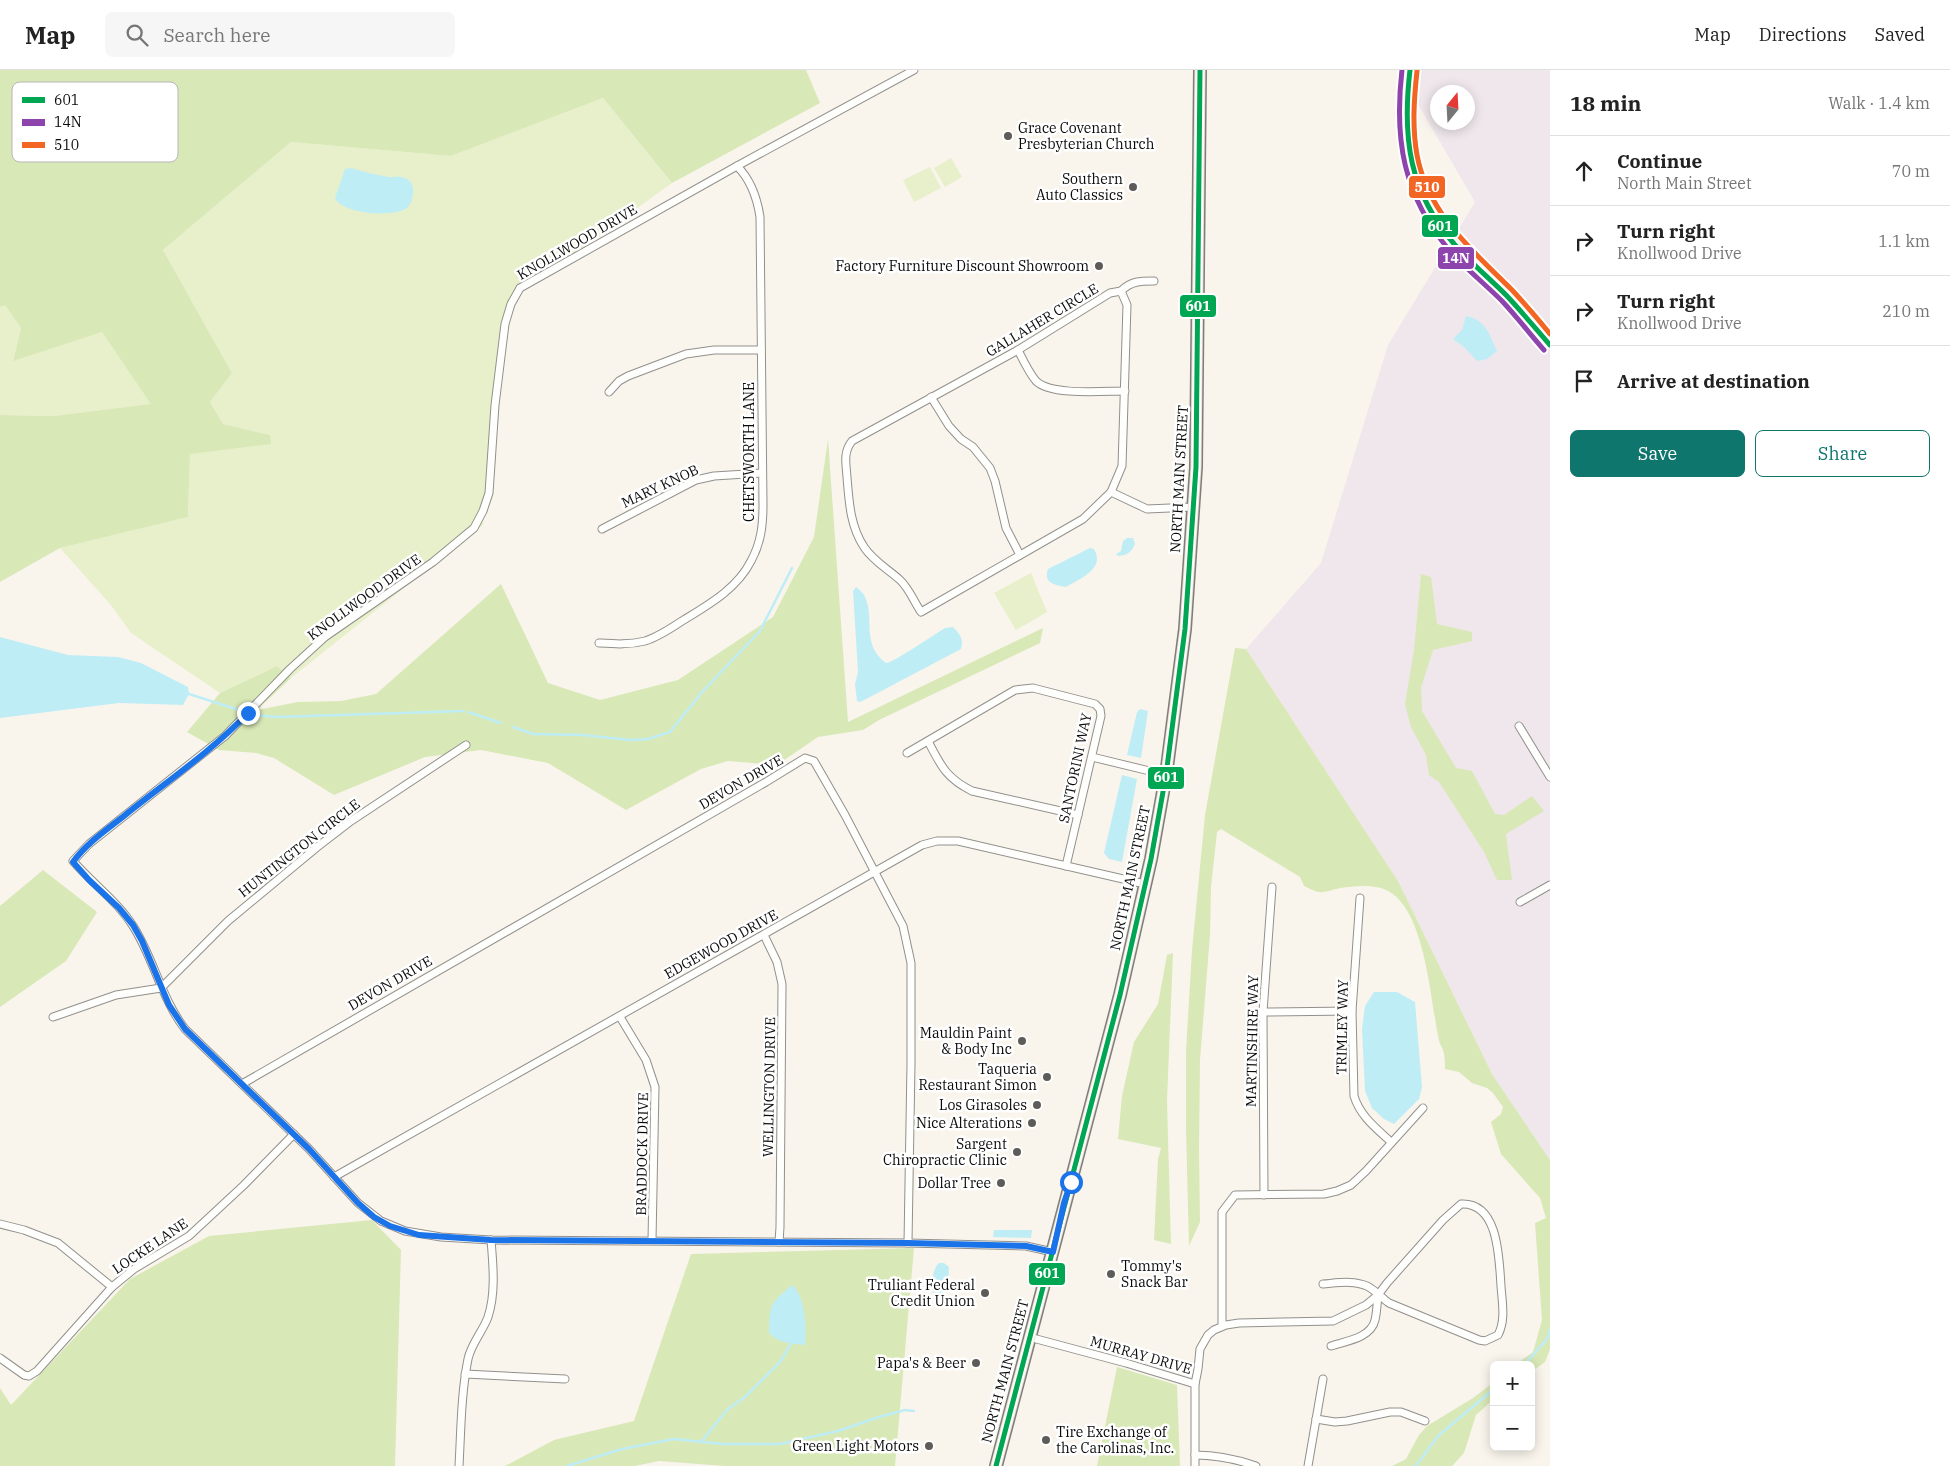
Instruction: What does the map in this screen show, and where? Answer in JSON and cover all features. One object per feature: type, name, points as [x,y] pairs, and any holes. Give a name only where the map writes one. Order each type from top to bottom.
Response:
[{"type":"main road","name":"NORTH MAIN STREET","points":[[996,1466],[1120,995],[1154,842],[1166,775],[1185,629],[1194,507],[1198,397],[1197,314],[1200,70]]},
{"type":"street","name":"KNOLLWOOD DRIVE","points":[[914,70],[736,166],[520,288],[508,312],[503,333],[495,406],[489,493],[483,511],[474,528],[425,568],[325,637],[290,668],[225,736],[89,844],[73,862],[119,908],[133,925],[149,956],[160,988],[177,1019],[185,1029],[294,1134],[358,1203],[374,1217],[390,1226],[419,1235],[491,1240],[908,1243],[1026,1246],[1053,1252]]},
{"type":"street","points":[[1410,70],[1405,125],[1413,170],[1424,199],[1449,237],[1550,345]]},
{"type":"street","name":"CHETSWORTH LANE","points":[[599,643],[621,645],[651,639],[713,602],[738,581],[752,561],[761,534],[763,521],[760,217],[757,201],[747,176],[736,166]]},
{"type":"street","points":[[1121,291],[1128,284],[1137,281],[1154,281]]},
{"type":"street","name":"GALLAHER CIRCLE","points":[[1121,291],[1127,305],[1122,466],[1112,492],[1083,519],[921,612],[902,582],[874,560],[863,547],[850,516],[845,455],[847,447],[852,441],[1018,350],[1110,293],[1121,291]]},
{"type":"street","points":[[609,392],[619,381],[628,376],[686,354],[714,350],[761,350]]},
{"type":"street","points":[[1018,350],[1036,380],[1043,386],[1085,391],[1125,391]]},
{"type":"street","points":[[931,397],[949,426],[973,447],[990,468],[1006,528],[1020,555]]},
{"type":"street","name":"MARY KNOB","points":[[602,529],[696,480],[714,476],[762,473]]},
{"type":"street","points":[[1112,492],[1147,509],[1194,507]]},
{"type":"street","name":"SANTORINI WAY","points":[[907,753],[1015,690],[1033,688],[1095,704],[1100,709],[1101,716],[1066,866]]},
{"type":"street","points":[[1519,726],[1550,777]]},
{"type":"street","points":[[928,741],[942,768],[952,779],[972,791],[1078,815]]},
{"type":"street","name":"HUNTINGTON CIRCLE","points":[[160,988],[228,921],[316,848],[358,817],[466,745]]},
{"type":"street","name":"DEVON DRIVE","points":[[242,1084],[805,758],[812,759],[875,871],[903,926],[911,963],[908,1243]]},
{"type":"street","points":[[1092,758],[1166,775]]},
{"type":"street","name":"EDGEWOOD DRIVE","points":[[334,1177],[922,845],[947,840],[966,842],[1145,884]]},
{"type":"street","points":[[1520,902],[1550,885]]},
{"type":"street","name":"MARTINSHIRE WAY","points":[[1264,1194],[1264,1012],[1272,887]]},
{"type":"street","name":"TRIMLEY WAY","points":[[1360,898],[1352,1012],[1354,1096],[1357,1105],[1368,1121],[1391,1142]]},
{"type":"street","name":"WELLINGTON DRIVE","points":[[764,935],[778,962],[782,984],[779,1242]]},
{"type":"street","points":[[53,1018],[116,995],[160,988]]},
{"type":"street","points":[[1264,1012],[1352,1012]]},
{"type":"street","name":"BRADDOCK DRIVE","points":[[620,1016],[646,1060],[655,1087],[652,1240]]},
{"type":"street","points":[[1222,1326],[1222,1212],[1235,1195],[1324,1194],[1351,1185],[1423,1108]]},
{"type":"street","name":"LOCKE LANE","points":[[0,1358],[22,1374],[29,1376],[37,1371],[112,1287],[134,1269],[189,1236],[238,1191],[294,1134]]},
{"type":"street","points":[[1195,1384],[1202,1343],[1208,1335],[1222,1326],[1239,1323],[1333,1320],[1366,1305],[1378,1295],[1443,1220],[1461,1204],[1468,1203],[1477,1207],[1491,1224],[1498,1249],[1503,1320],[1498,1335],[1485,1341],[1478,1340],[1389,1304],[1378,1295],[1368,1286],[1359,1284],[1323,1284]]},
{"type":"street","points":[[0,1224],[24,1230],[58,1243],[112,1287]]},
{"type":"street","points":[[459,1466],[465,1374],[469,1356],[485,1324],[490,1307],[492,1276],[491,1240]]},
{"type":"street","points":[[1331,1346],[1355,1338],[1371,1329],[1375,1321],[1378,1295]]},
{"type":"street","name":"MURRAY DRIVE","points":[[1030,1337],[1195,1384],[1195,1466]]},
{"type":"street","points":[[465,1374],[566,1379]]},
{"type":"street","points":[[1308,1466],[1323,1379]]},
{"type":"street","points":[[1316,1419],[1348,1422],[1390,1412],[1401,1412],[1425,1421]]},
{"type":"street","points":[[1195,1455],[1236,1459],[1256,1466]]},
{"type":"shaded area","points":[[1398,70],[1550,70],[1550,1160],[1492,1074],[1398,881],[1246,649],[1321,563],[1388,345],[1475,202],[1433,130],[1475,130],[1475,85],[1430,85],[1430,125]]},
{"type":"green space","points":[[0,70],[806,70],[820,103],[672,183],[603,98],[451,156],[291,142],[163,250],[232,373],[210,402],[223,424],[270,435],[271,444],[190,454],[188,517],[60,548],[0,582],[0,415],[54,416],[151,404],[102,332],[13,361],[21,328],[5,305],[0,307]]},
{"type":"green space","points":[[603,98],[672,183],[515,296],[495,380],[483,525],[291,678],[277,666],[220,693],[131,633],[110,604],[60,548],[188,517],[190,454],[270,435],[223,424],[210,402],[232,373],[163,250],[291,142],[451,156]]},
{"type":"green space","points":[[951,158],[962,177],[945,187],[934,168]]},
{"type":"green space","points":[[930,167],[941,188],[914,202],[903,180]]},
{"type":"green space","points":[[5,305],[21,328],[13,360],[102,332],[152,404],[54,416],[0,415],[0,307]]},
{"type":"green space","points":[[828,439],[848,722],[1043,628],[1040,643],[879,720],[863,730],[818,737],[777,765],[728,761],[701,769],[626,810],[548,763],[481,750],[425,757],[334,795],[274,758],[256,753],[219,750],[187,732],[220,693],[277,666],[291,678],[257,710],[298,702],[341,701],[376,694],[501,584],[548,683],[600,700],[678,680],[773,617],[814,537]]},
{"type":"green space","points":[[1031,573],[1047,612],[1016,630],[994,593]]},
{"type":"green space","points":[[1421,574],[1431,577],[1437,624],[1472,632],[1472,641],[1433,650],[1421,688],[1422,711],[1456,768],[1472,771],[1495,814],[1504,815],[1532,796],[1544,811],[1506,834],[1512,880],[1497,880],[1484,852],[1439,782],[1429,775],[1426,755],[1411,727],[1405,704],[1414,650]]},
{"type":"green space","points":[[1235,648],[1246,649],[1398,881],[1492,1074],[1550,1160],[1550,1349],[1545,1362],[1535,1369],[1535,1361],[1521,1361],[1533,1352],[1542,1320],[1535,1223],[1546,1218],[1540,1198],[1501,1154],[1491,1122],[1501,1114],[1503,1107],[1487,1088],[1472,1083],[1459,1072],[1445,1069],[1444,1055],[1439,1041],[1424,957],[1410,916],[1399,900],[1381,888],[1357,886],[1318,892],[1304,886],[1300,877],[1221,829],[1217,832],[1211,887],[1210,935],[1200,1060],[1200,1222],[1189,1246],[1186,1051],[1192,950],[1205,815]]},
{"type":"green space","points":[[43,870],[97,912],[66,961],[0,1007],[0,906]]},
{"type":"green space","points":[[1173,953],[1167,1101],[1171,1244],[1154,1240],[1158,1159],[1161,1148],[1118,1139],[1122,1096],[1134,1042],[1158,1004],[1167,955]]},
{"type":"green space","points":[[372,1220],[401,1250],[395,1466],[0,1466],[0,1388],[11,1405],[130,1279],[209,1236]]},
{"type":"green space","points":[[914,1248],[895,1466],[725,1466],[659,1461],[635,1466],[505,1466],[554,1440],[634,1421],[691,1254]]},
{"type":"green space","points":[[1117,1367],[1177,1385],[1180,1466],[1097,1466]]},
{"type":"green space","points":[[1490,1385],[1490,1403],[1476,1415],[1464,1453],[1452,1466],[1392,1466],[1406,1459],[1419,1435],[1427,1426],[1473,1398]]},
{"type":"water","points":[[351,168],[389,177],[407,179],[411,182],[413,188],[410,204],[407,208],[391,213],[369,213],[347,208],[335,198],[345,169]]},
{"type":"water","points":[[1466,316],[1478,320],[1492,339],[1497,351],[1487,359],[1477,361],[1453,339],[1462,330]]},
{"type":"water","points":[[1127,538],[1133,538],[1135,544],[1132,550],[1118,556],[1116,554],[1121,551],[1123,541]]},
{"type":"water","points":[[1090,548],[1094,549],[1097,562],[1094,568],[1084,577],[1066,587],[1054,584],[1048,580],[1048,569]]},
{"type":"water","points":[[856,587],[864,595],[867,603],[873,647],[878,656],[886,663],[905,654],[945,628],[953,627],[958,632],[962,639],[961,649],[860,702],[857,701],[855,684],[858,672],[853,591]]},
{"type":"water","points":[[0,637],[68,655],[118,657],[141,663],[188,687],[189,694],[183,705],[119,703],[0,718]]},
{"type":"water","points":[[1140,709],[1148,711],[1141,758],[1127,755],[1137,712]]},
{"type":"water","points":[[1122,775],[1137,779],[1122,862],[1109,859],[1104,853]]},
{"type":"water","points":[[1374,992],[1397,992],[1415,1002],[1422,1087],[1419,1099],[1394,1124],[1384,1119],[1372,1108],[1365,1091],[1362,1029],[1365,1006]]},
{"type":"water","points":[[994,1230],[1032,1230],[1031,1238],[993,1237]]},
{"type":"water","points":[[939,1263],[944,1263],[949,1267],[947,1288],[940,1298],[934,1296],[932,1288],[933,1274]]},
{"type":"water","points":[[792,1285],[800,1296],[802,1304],[806,1330],[805,1345],[781,1341],[769,1333],[772,1305]]},
{"type":"waterway","points":[[513,727],[533,734],[583,735],[630,740],[648,739],[670,732],[702,692],[760,631],[792,568]]},
{"type":"waterway","points":[[189,694],[242,711]]},
{"type":"waterway","points":[[254,715],[277,717],[463,711]]},
{"type":"waterway","points":[[468,712],[501,723]]},
{"type":"waterway","points":[[1528,1361],[1547,1339],[1550,1330]]},
{"type":"waterway","points":[[702,1441],[727,1410],[746,1396],[780,1362],[791,1344]]},
{"type":"waterway","points":[[1416,1466],[1439,1435],[1490,1392]]},
{"type":"waterway","points":[[567,1466],[622,1449],[674,1439],[723,1444],[780,1444],[838,1431],[905,1410],[914,1411]]},
{"type":"transit line","name":"601","points":[[996,1466],[1120,995],[1151,859],[1166,775],[1185,629],[1196,467],[1200,70]]},
{"type":"transit line","name":"14N","points":[[1402,70],[1400,95],[1401,143],[1405,166],[1412,188],[1422,209],[1434,230],[1450,251],[1502,301],[1544,350]]},
{"type":"transit line","name":"601","points":[[1410,70],[1407,119],[1409,141],[1412,163],[1427,205],[1455,245],[1507,296],[1550,345]]},
{"type":"transit line","name":"510","points":[[1417,71],[1414,113],[1415,144],[1423,176],[1431,195],[1441,213],[1454,230],[1512,290],[1550,334]]},
{"type":"place","name":"Grace Covenant Presbyterian Church","points":[[1008,136]]},
{"type":"place","name":"Southern Auto Classics","points":[[1133,187]]},
{"type":"place","name":"Factory Furniture Discount Showroom","points":[[1099,266]]},
{"type":"place","name":"Mauldin Paint & Body Inc","points":[[1022,1041]]},
{"type":"place","name":"Taqueria Restaurant Simon","points":[[1047,1077]]},
{"type":"place","name":"Los Girasoles","points":[[1037,1105]]},
{"type":"place","name":"Nice Alterations","points":[[1032,1123]]},
{"type":"place","name":"Sargent Chiropractic Clinic","points":[[1017,1152]]},
{"type":"place","name":"Dollar Tree","points":[[1001,1183]]},
{"type":"place","name":"Tommy's Snack Bar","points":[[1111,1274]]},
{"type":"place","name":"Truliant Federal Credit Union","points":[[985,1293]]},
{"type":"place","name":"Papa's & Beer","points":[[976,1363]]},
{"type":"place","name":"Tire Exchange of the Carolinas, Inc.","points":[[1046,1440]]},
{"type":"place","name":"Green Light Motors","points":[[929,1446]]},
{"type":"route","points":[[248,713],[225,736],[89,844],[73,862],[119,908],[133,925],[149,956],[160,988],[177,1019],[185,1029],[309,1149],[358,1203],[381,1221],[390,1226],[419,1235],[491,1240],[908,1243],[1026,1246],[1053,1252],[1064,1203],[1071,1182]]}]
